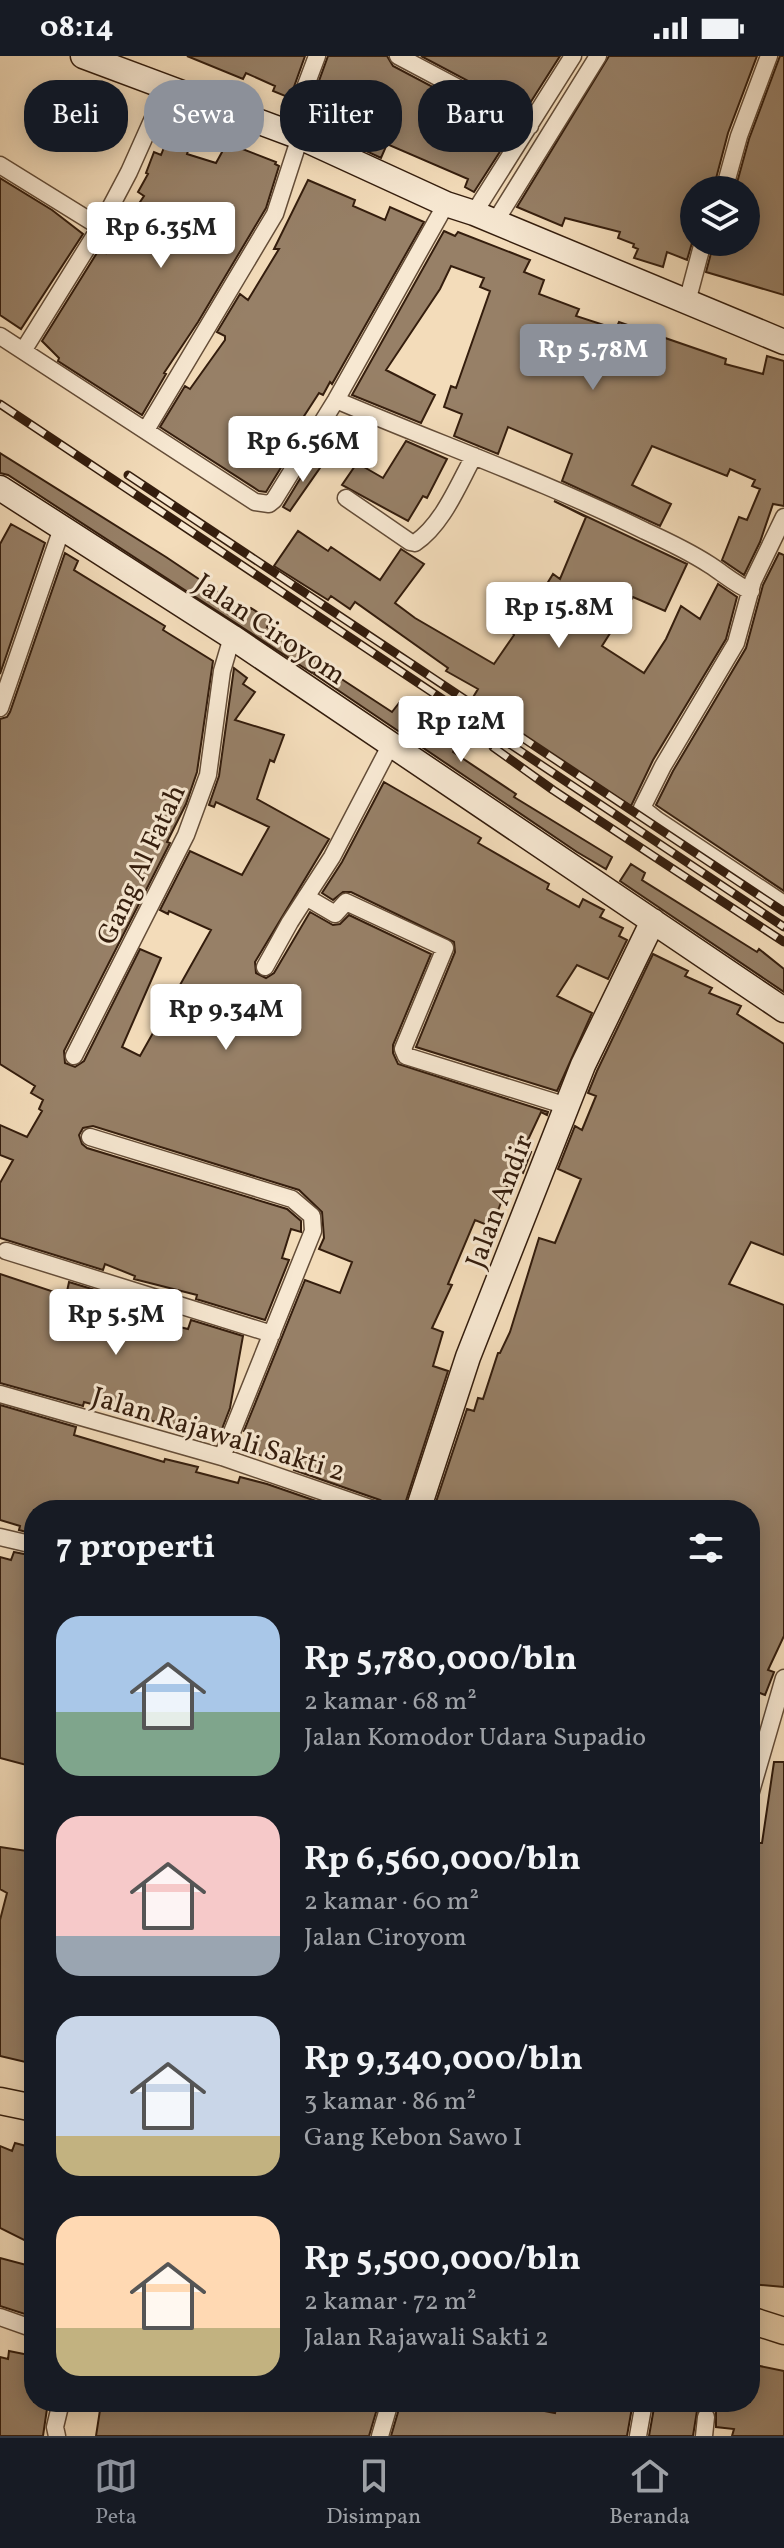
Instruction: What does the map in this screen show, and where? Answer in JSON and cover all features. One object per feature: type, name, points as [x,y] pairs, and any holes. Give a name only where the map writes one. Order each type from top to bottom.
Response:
[{"type":"main road","points":[[0,2101],[24,2106]]},
{"type":"main road","points":[[760,2323],[784,2331]]},
{"type":"street","points":[[83,56],[144,80]]},
{"type":"street","points":[[310,80],[317,56]]},
{"type":"street","points":[[398,56],[443,80]]},
{"type":"street","points":[[533,121],[573,56]]},
{"type":"street","points":[[485,217],[598,56]]},
{"type":"street","points":[[728,176],[739,136],[769,56]]},
{"type":"street","points":[[23,351],[100,227],[144,138]]},
{"type":"street","points":[[146,430],[275,214],[290,152]]},
{"type":"street","points":[[331,152],[446,204],[485,217],[784,342]]},
{"type":"street","points":[[485,217],[517,152]]},
{"type":"street","points":[[0,165],[100,227]]},
{"type":"street","points":[[0,336],[255,502],[265,505],[274,500],[336,400],[446,204]]},
{"type":"street","points":[[687,302],[699,256]]},
{"type":"street","points":[[336,400],[437,444],[540,482],[646,531],[709,564],[751,591]]},
{"type":"street","points":[[346,498],[415,543],[427,533],[449,502],[474,456]]},
{"type":"street","name":"Jalan Ciroyom","points":[[0,488],[232,637],[784,1010]]},
{"type":"street","points":[[784,517],[779,542],[753,581],[736,643],[663,766],[642,808],[784,904]]},
{"type":"street","points":[[0,708],[62,528]]},
{"type":"street","name":"Gang Al Fatah","points":[[74,1056],[186,835],[208,775],[222,671],[232,637]]},
{"type":"street","points":[[265,967],[332,857],[391,744]]},
{"type":"street","points":[[306,897],[335,914],[346,902],[445,948],[403,1049],[406,1056],[567,1106]]},
{"type":"street","name":"Jalan Andir","points":[[421,1500],[468,1357],[583,1065],[653,921]]},
{"type":"street","points":[[90,1137],[292,1199],[312,1216],[313,1231],[222,1457]]},
{"type":"street","points":[[6,1251],[272,1334]]},
{"type":"street","name":"Jalan Rajawali Sakti 2","points":[[0,1394],[222,1457],[347,1500]]},
{"type":"street","points":[[0,1537],[24,1543]]},
{"type":"street","points":[[760,1761],[784,1678]]},
{"type":"street","points":[[0,2317],[24,2325]]},
{"type":"street","points":[[57,2436],[55,2427],[59,2412]]},
{"type":"street","points":[[380,2436],[387,2412]]},
{"type":"street","points":[[638,2436],[642,2412]]},
{"type":"street","points":[[704,2436],[706,2417]]},
{"type":"building","points":[[187,56],[305,56],[296,80],[280,80],[280,94],[273,91],[275,86],[264,80],[246,73],[243,79]]},
{"type":"building","points":[[328,56],[387,56],[393,66],[419,80],[418,152],[500,152],[474,192],[465,187],[468,179],[402,150],[402,80],[319,80]]},
{"type":"building","points":[[421,56],[560,56],[533,98],[533,80],[466,80]]},
{"type":"building","points":[[609,56],[757,56],[728,133],[717,176],[680,176],[680,256],[688,256],[687,260],[667,252],[663,267],[634,258],[638,249],[633,247],[634,244],[618,238],[620,232],[565,218],[562,226],[517,207]]},
{"type":"building","points":[[780,56],[784,56],[784,295],[706,272],[710,256],[760,256],[760,176],[739,176]]},
{"type":"building","points":[[154,152],[161,155],[162,152],[188,152],[216,163],[222,152],[250,152],[279,166],[266,208],[164,373],[142,415],[58,361],[59,358],[42,341],[100,248],[106,253],[144,196],[138,192],[148,174]]},
{"type":"building","points":[[368,152],[384,152],[381,158]]},
{"type":"building","points":[[0,178],[52,210],[83,234],[21,329],[0,315]]},
{"type":"building","points":[[308,180],[355,200],[353,206],[385,220],[390,207],[424,222],[332,384],[330,382],[323,395],[319,393],[286,444],[293,448],[266,492],[259,491],[160,427],[185,386],[190,389],[225,340],[225,336],[217,332],[240,294],[248,300],[279,249],[274,249]]},
{"type":"building","points":[[444,231],[455,236],[458,232],[530,260],[524,272],[544,280],[539,294],[579,309],[576,316],[616,329],[619,322],[726,359],[725,364],[763,374],[767,356],[784,361],[784,506],[773,504],[744,575],[722,560],[739,517],[747,520],[760,489],[752,486],[755,480],[730,469],[727,476],[652,446],[632,485],[671,504],[660,526],[562,481],[572,454],[508,427],[498,454],[454,436],[462,414],[444,407],[451,386],[456,388],[490,291],[480,287],[484,278],[451,266],[440,289],[386,370],[435,395],[421,423],[352,395]]},
{"type":"building","points":[[406,441],[447,459],[427,498],[423,496],[408,521],[342,485],[357,463],[383,478]]},
{"type":"building","points":[[0,453],[248,612],[251,608],[271,621],[267,627],[320,663],[312,673],[8,475],[0,473]]},
{"type":"building","points":[[312,459],[322,465],[290,511],[283,507]]},
{"type":"building","points":[[554,501],[687,564],[665,611],[633,597],[602,646],[644,673],[666,639],[681,606],[700,619],[718,584],[737,597],[726,639],[653,760],[631,806],[487,713],[489,710],[472,699],[478,689],[446,671],[448,668],[355,602],[350,609],[331,596],[328,600],[274,566],[298,531],[328,551],[331,547],[380,580],[401,549],[424,564],[395,603],[494,664],[514,635],[497,609],[520,596],[534,605],[553,574],[560,579],[586,517]]},
{"type":"building","points":[[11,524],[45,543],[0,674],[0,544]]},
{"type":"building","points":[[65,553],[78,561],[74,570],[165,626],[163,630],[213,661],[197,772],[186,804],[167,842],[170,843],[64,1051],[65,1063],[75,1067],[84,1061],[140,949],[161,958],[122,1047],[140,1056],[211,930],[160,910],[190,851],[242,875],[269,827],[216,802],[214,807],[209,805],[219,776],[234,668],[247,678],[243,684],[255,692],[235,720],[284,735],[274,762],[270,760],[257,799],[329,839],[255,962],[256,973],[266,978],[274,973],[310,912],[333,925],[340,924],[349,915],[431,954],[393,1045],[398,1064],[548,1112],[547,1115],[541,1112],[526,1144],[529,1144],[527,1150],[531,1152],[523,1173],[513,1170],[492,1227],[475,1220],[448,1284],[452,1285],[432,1328],[443,1332],[433,1366],[448,1371],[406,1500],[380,1500],[294,1470],[295,1466],[250,1452],[255,1436],[244,1431],[305,1280],[340,1293],[352,1262],[319,1249],[324,1238],[322,1212],[299,1190],[93,1126],[83,1128],[79,1135],[87,1148],[287,1209],[301,1221],[301,1232],[291,1229],[282,1258],[289,1260],[265,1320],[196,1299],[197,1295],[134,1279],[135,1276],[105,1264],[103,1270],[0,1238],[0,1183],[13,1160],[0,1155],[0,1125],[27,1137],[42,1111],[39,1109],[43,1100],[31,1093],[35,1086],[0,1064],[0,719],[10,712]]},
{"type":"building","points":[[779,553],[784,555],[784,891],[656,805],[746,648],[763,585]]},
{"type":"building","points":[[320,665],[392,712],[399,703],[412,712],[410,715],[456,746],[453,752],[516,794],[514,797],[612,857],[606,869],[314,674]]},
{"type":"building","points":[[384,782],[481,838],[478,843],[549,884],[547,889],[579,907],[583,899],[604,910],[600,917],[623,928],[619,936],[627,940],[608,979],[577,965],[557,996],[592,1013],[557,1091],[416,1047],[455,952],[454,942],[351,892],[343,892],[333,900],[322,893]]},
{"type":"building","points":[[631,864],[645,873],[642,880],[757,952],[759,949],[784,969],[784,992],[620,881]]},
{"type":"building","points":[[653,954],[688,971],[685,976],[712,988],[709,993],[741,1006],[737,1014],[784,1044],[784,1255],[751,1242],[729,1284],[784,1305],[784,1636],[768,1670],[774,1672],[765,1695],[760,1693],[760,1500],[437,1500],[467,1409],[474,1411],[478,1398],[483,1399],[498,1353],[510,1332],[539,1238],[555,1243],[581,1179],[558,1169],[575,1126],[582,1130],[596,1096],[588,1093]]},
{"type":"building","points":[[0,1274],[66,1296],[69,1282],[95,1290],[91,1300],[123,1314],[127,1300],[149,1307],[146,1319],[188,1329],[191,1320],[243,1336],[230,1408],[220,1434],[210,1430],[208,1438],[130,1414],[84,1402],[83,1406],[0,1383]]},
{"type":"building","points":[[0,1405],[76,1427],[74,1435],[164,1462],[165,1459],[198,1467],[196,1472],[238,1483],[240,1477],[313,1500],[24,1500],[24,1531],[19,1530],[20,1526],[0,1520]]},
{"type":"building","points":[[14,1552],[24,1554],[24,1764],[0,1758],[0,1557],[11,1560]]},
{"type":"building","points":[[774,1762],[784,1762],[784,2287],[760,2285],[762,1843]]},
{"type":"building","points":[[0,1847],[24,1851],[24,2062],[0,2056],[0,1920],[7,1893],[0,1889]]},
{"type":"building","points":[[15,2143],[24,2145],[24,2240],[0,2228],[0,2146],[12,2151]]},
{"type":"building","points":[[0,2258],[24,2264],[24,2314],[0,2306]]},
{"type":"building","points":[[9,2351],[24,2354],[24,2412],[47,2412],[43,2436],[0,2436],[0,2357],[8,2359]]},
{"type":"building","points":[[760,2366],[784,2371],[784,2436],[732,2436],[734,2429],[716,2427],[716,2412],[760,2412]]},
{"type":"building","points":[[100,2412],[376,2412],[369,2436],[96,2436]]},
{"type":"building","points":[[398,2412],[631,2412],[627,2436],[391,2436]]},
{"type":"building","points":[[653,2412],[697,2412],[693,2436],[649,2436]]},
{"type":"railway","points":[[0,404],[784,927]]},
{"type":"railway","points":[[128,475],[784,912]]},
{"type":"railway","points":[[493,747],[784,942]]}]
